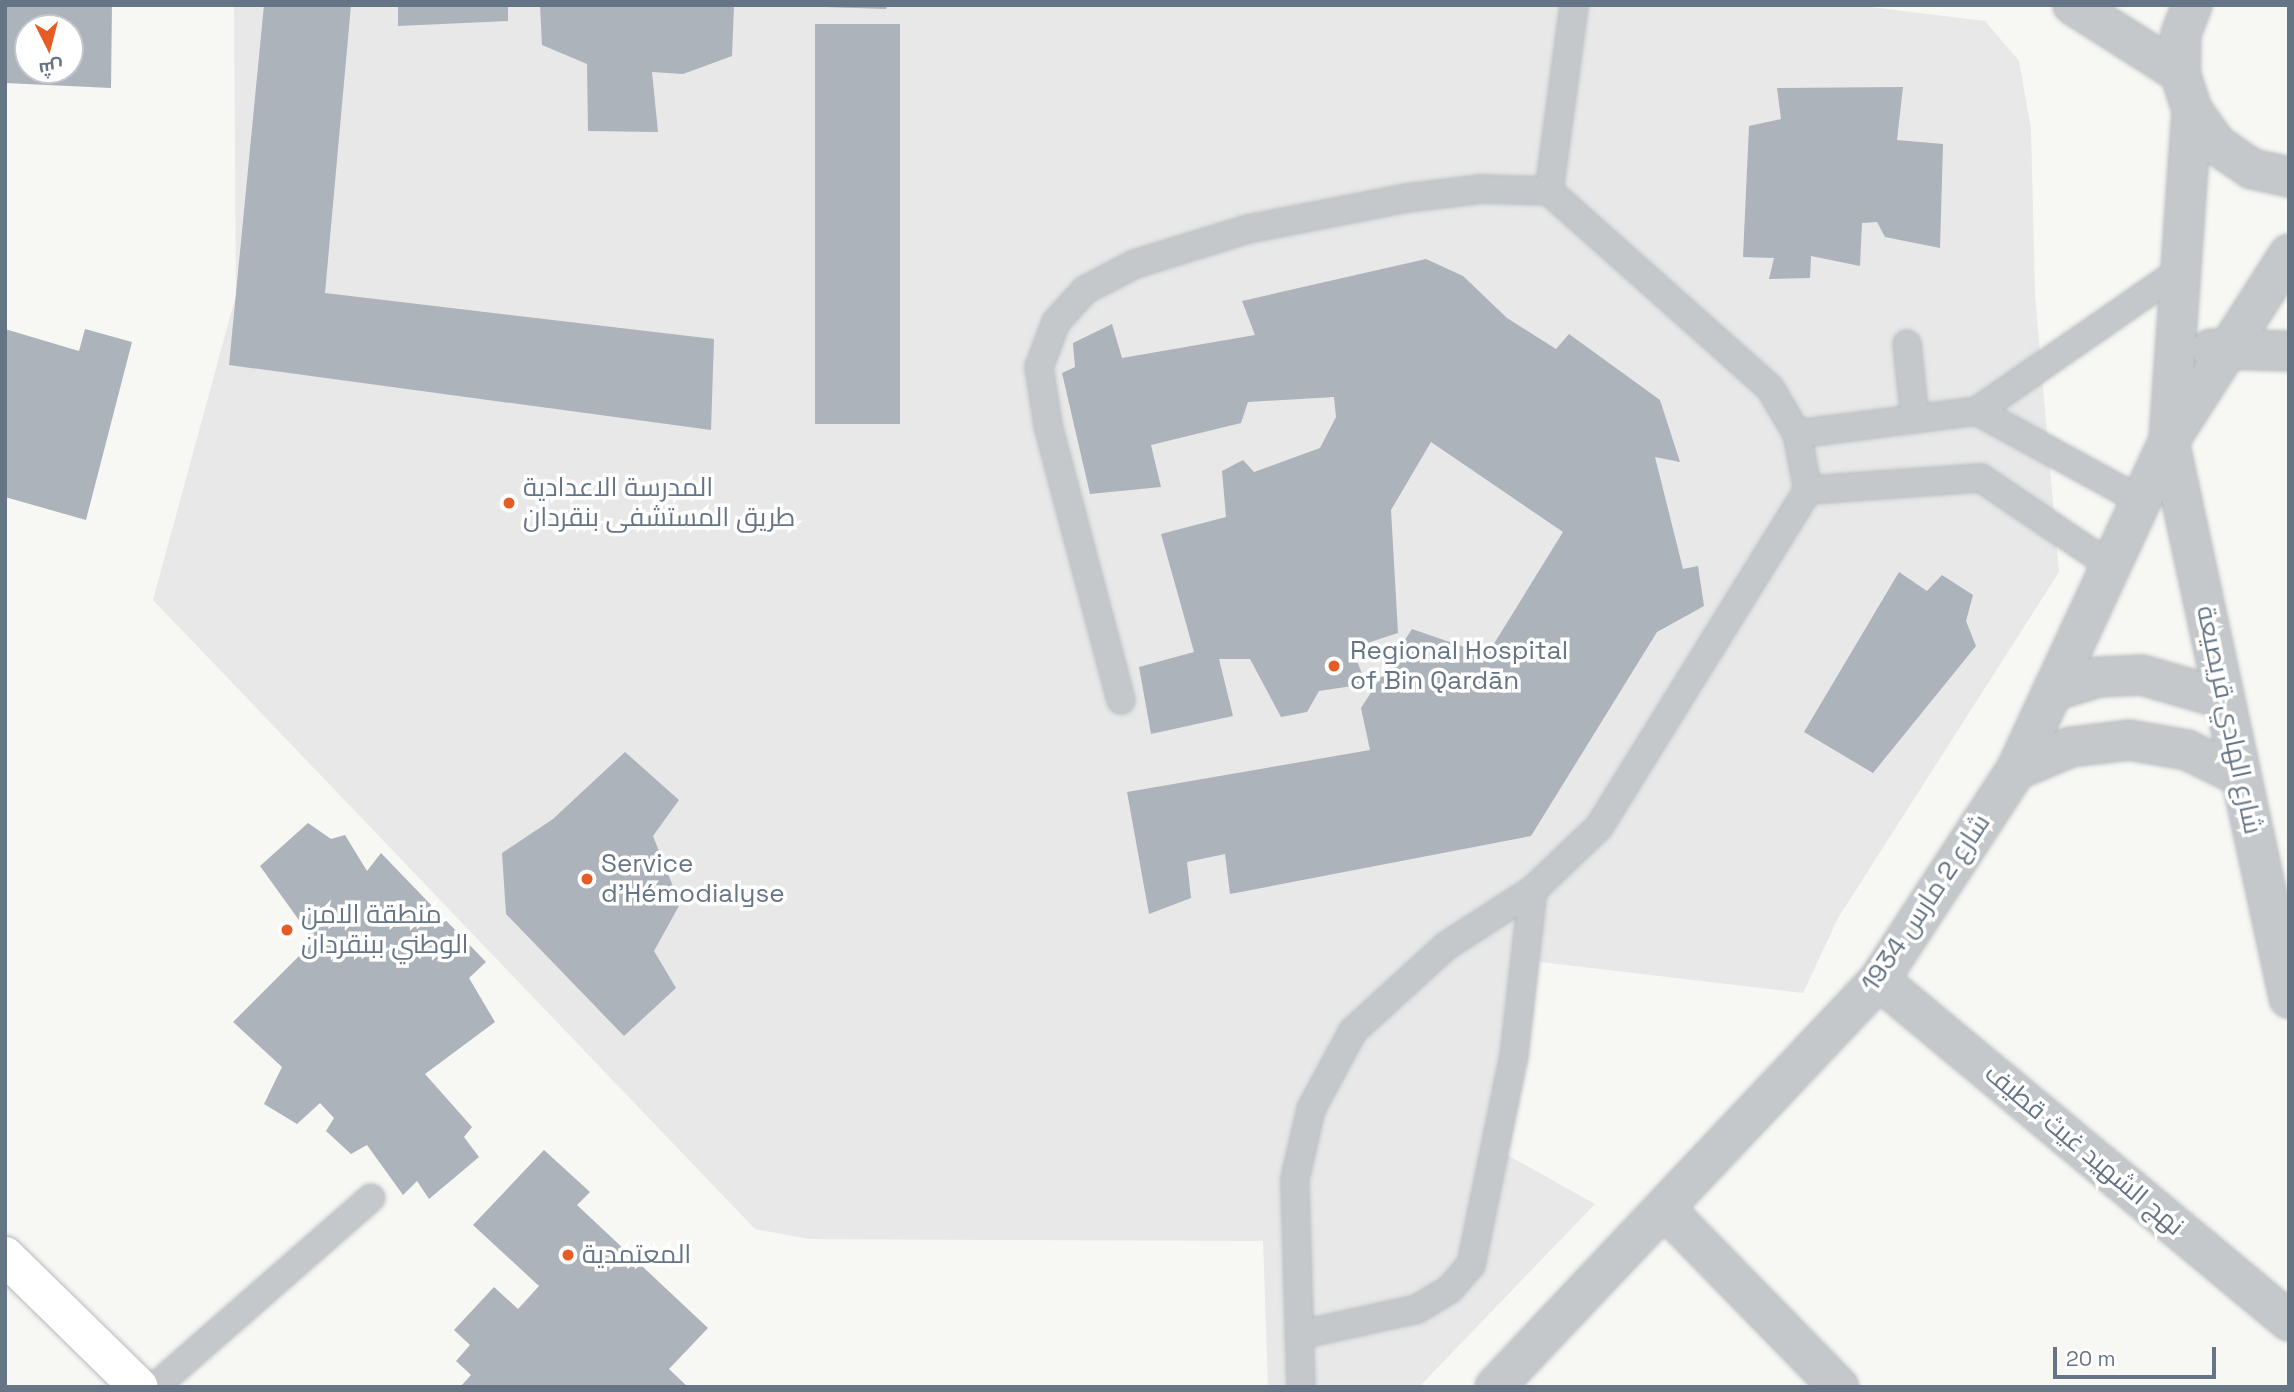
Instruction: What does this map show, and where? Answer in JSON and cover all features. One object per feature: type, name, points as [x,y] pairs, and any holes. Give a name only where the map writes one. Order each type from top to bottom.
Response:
[{"type":"main road","points":[[5,1256],[139,1387]]},
{"type":"street","points":[[2073,5],[2180,73]]},
{"type":"street","points":[[2192,5],[2181,34],[2180,73],[2192,110],[2225,151],[2252,169],[2289,177]]},
{"type":"street","points":[[2169,441],[2178,346],[2192,110]]},
{"type":"street","points":[[2169,441],[2232,351],[2289,254]]},
{"type":"street","points":[[2178,346],[2232,351],[2289,351]]},
{"type":"street","name":"شارع 2 مارس 1934","points":[[1495,1387],[1879,980],[2016,770],[2114,568],[2169,441]]},
{"type":"street","name":"شارع الهادي قريصيعة","points":[[2169,441],[2289,998]]},
{"type":"street","points":[[2056,690],[2141,675],[2224,699]]},
{"type":"street","points":[[2016,770],[2071,747],[2129,740],[2188,750],[2240,776]]},
{"type":"street","name":"نهج الشهيد غيث قطيف","points":[[1879,980],[2289,1321]]},
{"type":"street","points":[[1665,1209],[1839,1387]]},
{"type":"lane","points":[[1549,191],[1574,5]]},
{"type":"lane","points":[[1121,700],[1048,425],[1039,367],[1056,322],[1085,290],[1135,264],[1248,229],[1419,197],[1549,191],[1770,387],[1797,434],[1808,490],[1599,827],[1533,890],[1446,946],[1353,1031],[1311,1109],[1295,1179],[1301,1387]]},
{"type":"lane","points":[[1797,434],[1977,411],[2181,270]]},
{"type":"lane","points":[[1907,344],[1915,419]]},
{"type":"lane","points":[[1977,411],[2143,502]]},
{"type":"lane","points":[[1808,490],[1981,478],[2114,568]]},
{"type":"lane","points":[[1300,1335],[1417,1309],[1449,1290],[1471,1265],[1514,1056],[1533,890]]},
{"type":"lane","points":[[155,1387],[371,1198]]},
{"type":"shaded area","name":"Regional Hospital of Bin Qardān","points":[[234,5],[1870,7],[1985,21],[2019,61],[2031,129],[2035,295],[2059,572],[1838,918],[1803,993],[1515,959],[1493,1147],[1595,1204],[1419,1387],[1268,1387],[1263,1241],[809,1239],[755,1229],[153,600],[236,295]]},
{"type":"building","points":[[5,5],[112,5],[111,88],[26,84],[84,84],[84,14],[14,14],[14,83],[5,83]]},
{"type":"building","points":[[264,5],[351,5],[325,293],[714,339],[711,430],[229,365]]},
{"type":"building","points":[[398,5],[508,5],[508,21],[398,26]]},
{"type":"building","points":[[540,5],[734,5],[732,56],[683,74],[652,72],[658,132],[588,131],[587,64],[542,45]]},
{"type":"building","points":[[759,5],[887,5],[886,9]]},
{"type":"building","points":[[815,24],[900,24],[900,424],[815,424]]},
{"type":"building","points":[[1903,87],[1897,140],[1943,144],[1940,248],[1885,237],[1877,222],[1862,223],[1860,266],[1811,256],[1810,278],[1769,279],[1774,258],[1743,257],[1749,126],[1781,119],[1777,88]]},
{"type":"building","points":[[1426,259],[1463,276],[1507,318],[1556,349],[1569,334],[1660,400],[1680,462],[1655,457],[1683,569],[1698,566],[1704,606],[1657,632],[1531,836],[1230,894],[1225,854],[1187,862],[1191,898],[1149,914],[1127,792],[1370,750],[1361,708],[1412,629],[1487,655],[1563,532],[1431,442],[1391,510],[1398,633],[1352,648],[1366,684],[1319,691],[1307,712],[1281,717],[1250,659],[1219,659],[1233,716],[1151,734],[1139,667],[1194,652],[1161,534],[1226,517],[1222,471],[1243,460],[1254,472],[1320,448],[1336,417],[1334,397],[1248,402],[1241,423],[1151,445],[1161,487],[1090,494],[1062,373],[1075,367],[1073,343],[1112,324],[1122,358],[1255,335],[1242,301]]},
{"type":"building","points":[[5,329],[79,351],[85,329],[132,342],[86,520],[5,497]]},
{"type":"building","points":[[1899,572],[1927,591],[1942,575],[1973,595],[1966,621],[1976,646],[1873,773],[1804,732]]},
{"type":"building","name":"Service d'Hémodialyse","points":[[625,752],[679,800],[653,836],[680,904],[654,951],[676,988],[624,1036],[506,914],[502,853],[553,819]]},
{"type":"building","points":[[308,823],[331,839],[345,835],[367,871],[381,853],[486,962],[469,978],[495,1022],[425,1074],[472,1127],[464,1137],[479,1157],[429,1199],[417,1181],[403,1195],[367,1145],[351,1154],[326,1131],[334,1118],[320,1103],[297,1124],[264,1104],[282,1067],[233,1022],[314,941],[260,866]]},
{"type":"building","name":"المعتمدية","points":[[544,1150],[590,1192],[577,1205],[708,1328],[669,1369],[688,1387],[460,1387],[471,1375],[456,1361],[470,1345],[454,1330],[494,1287],[518,1309],[539,1286],[473,1225]]},
{"type":"place","name":"المدرسة الاعدادية طريق المستشفى بنقردان","points":[[509,503]]},
{"type":"place","name":"Regional Hospital of Bin Qardān","points":[[1334,666]]},
{"type":"place","name":"Service d'Hémodialyse","points":[[587,879]]},
{"type":"place","name":"منطقة الامن الوطني ببنقردان","points":[[287,930]]},
{"type":"place","name":"المعتمدية","points":[[568,1255]]}]
